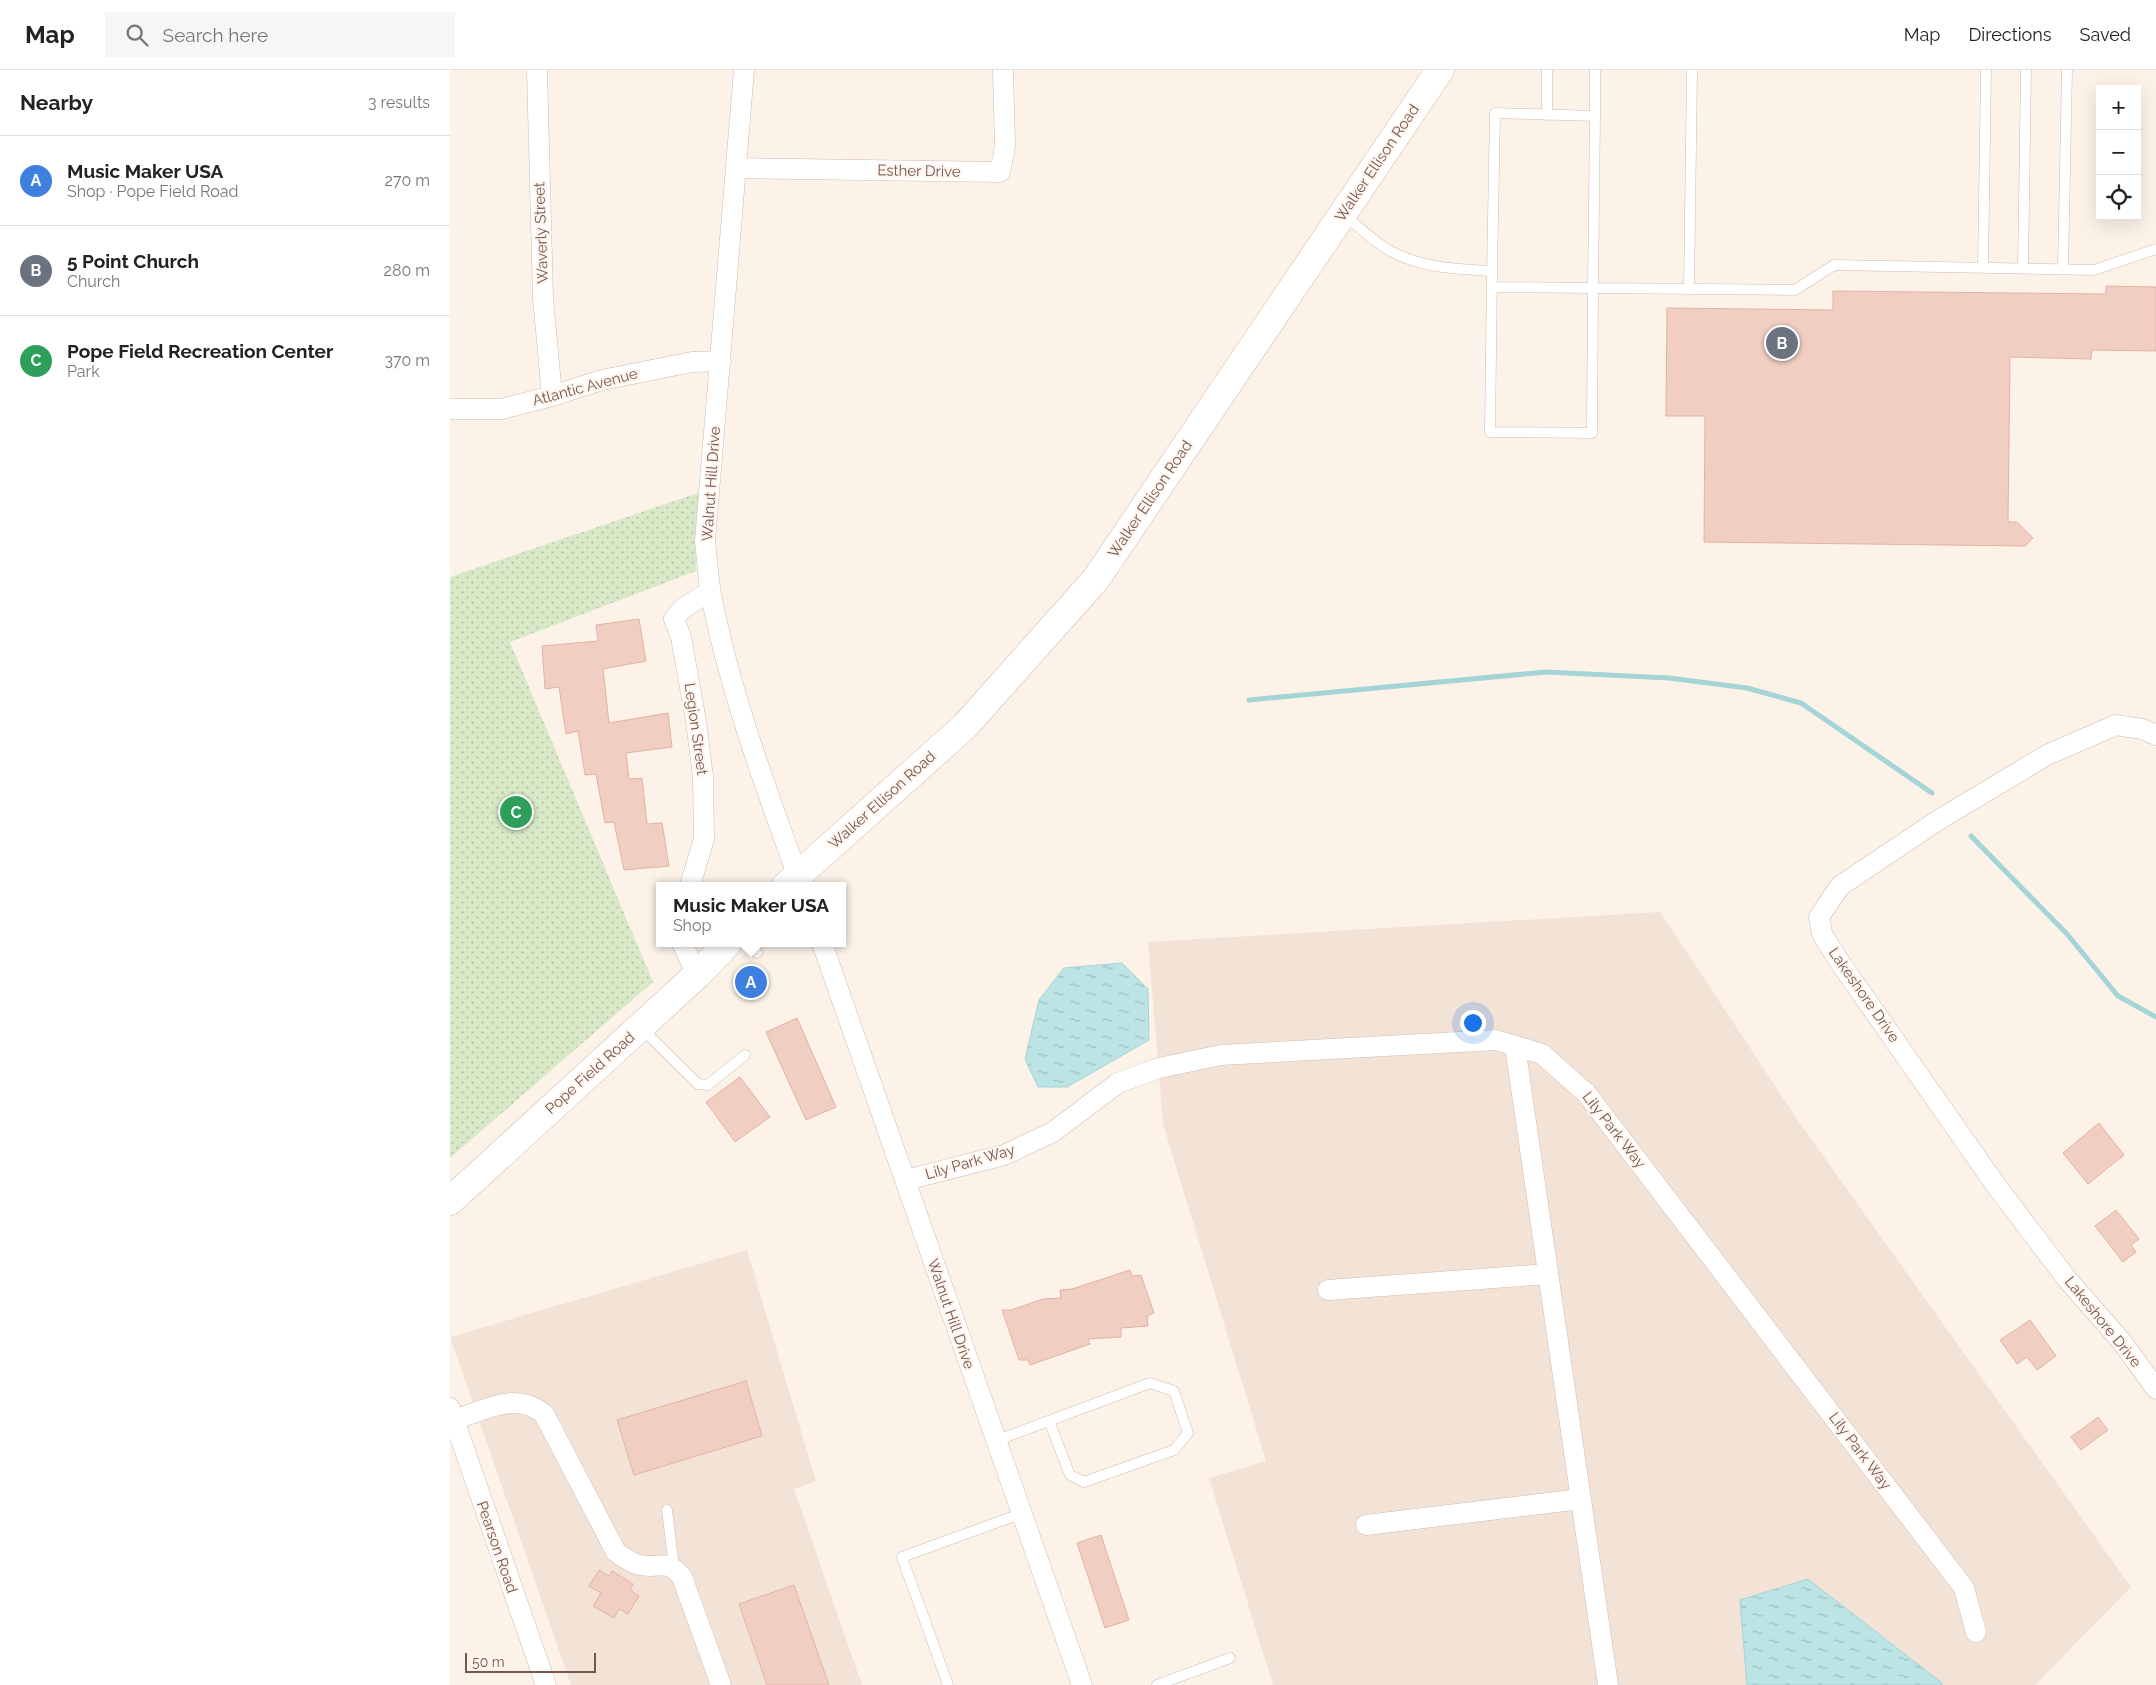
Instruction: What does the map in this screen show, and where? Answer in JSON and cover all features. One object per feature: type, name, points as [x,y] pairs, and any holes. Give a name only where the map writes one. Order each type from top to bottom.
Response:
[{"type":"street","name":"Waverly Street","points":[[537,70],[543,298],[552,396]]},
{"type":"street","name":"Walnut Hill Drive","points":[[744,70],[705,541],[710,592],[718,629],[795,882]]},
{"type":"street","name":"Esther Drive","points":[[736,168],[1000,172],[1005,147],[1003,70]]},
{"type":"street","name":"Walker Ellison Road","points":[[795,882],[965,726],[1096,579],[1440,70]]},
{"type":"street","name":"Atlantic Avenue","points":[[450,409],[502,409],[611,378],[692,362],[721,361]]},
{"type":"street","name":"Legion Street","points":[[691,882],[704,839],[703,777],[696,721],[681,637],[674,619],[682,609],[710,592]]},
{"type":"street","name":"Lakeshore Drive","points":[[2156,735],[2142,730],[2116,726],[2047,755],[1940,819],[1840,886],[1819,917],[1822,934],[1839,961],[1995,1184],[2067,1279],[2122,1342],[2156,1389]]},
{"type":"street","points":[[684,947],[698,976]]},
{"type":"street","name":"Pope Field Road","points":[[450,1201],[698,976],[724,947]]},
{"type":"street","name":"Walnut Hill Drive","points":[[823,947],[906,1180],[994,1441],[1082,1685]]},
{"type":"street","name":"Lily Park Way","points":[[906,1180],[1004,1155],[1053,1132],[1118,1083],[1159,1068],[1231,1054],[1496,1040],[1542,1054],[1586,1092],[1964,1588],[1976,1632]]},
{"type":"street","points":[[1515,1046],[1608,1685]]},
{"type":"street","points":[[1328,1290],[1548,1274]]},
{"type":"street","points":[[452,1414],[518,1401],[533,1405],[544,1414],[616,1552],[628,1561],[641,1565],[667,1565],[674,1568],[682,1577],[721,1685]]},
{"type":"street","name":"Pearson Road","points":[[452,1414],[546,1685]]},
{"type":"street","points":[[1366,1525],[1581,1499]]},
{"type":"lane","points":[[1547,70],[1547,115]]},
{"type":"lane","points":[[1595,116],[1495,113],[1490,432],[1592,433],[1596,70]]},
{"type":"lane","points":[[1689,289],[1692,70]]},
{"type":"lane","points":[[1983,268],[1986,70]]},
{"type":"lane","points":[[2023,269],[2026,70]]},
{"type":"lane","points":[[2063,269],[2067,70]]},
{"type":"lane","points":[[1343,214],[1386,248],[1413,261],[1451,269],[1492,271]]},
{"type":"lane","points":[[1492,286],[1795,290],[1834,266],[2094,270],[2156,249]]},
{"type":"lane","points":[[752,947],[757,953]]},
{"type":"lane","points":[[640,1027],[698,1084],[708,1085],[745,1055]]},
{"type":"lane","points":[[994,1441],[1150,1383],[1174,1391],[1188,1433],[1174,1450],[1084,1482],[1070,1475],[1049,1421]]},
{"type":"lane","points":[[666,1510],[674,1568]]},
{"type":"lane","points":[[948,1685],[902,1557],[1020,1514]]},
{"type":"lane","points":[[1157,1685],[1230,1658]]},
{"type":"shaded area","points":[[1660,912],[1799,1122],[2131,1587],[2035,1685],[1273,1685],[1209,1478],[1266,1461],[1163,1124],[1148,942]]},
{"type":"shaded area","points":[[747,1250],[816,1481],[794,1489],[862,1685],[571,1685],[450,1337]]},
{"type":"green space","points":[[698,493],[696,571],[510,642],[653,982],[450,1158],[450,577]]},
{"type":"water","points":[[1122,963],[1148,989],[1149,1040],[1067,1087],[1038,1087],[1025,1059],[1039,1000],[1064,968]]},
{"type":"water","points":[[1808,1579],[1942,1683],[1942,1685],[1747,1685],[1740,1600]]},
{"type":"building","points":[[2106,286],[2156,287],[2156,351],[2092,350],[2091,359],[2010,357],[2008,522],[2017,522],[2033,538],[2025,546],[1704,542],[1705,416],[1666,416],[1667,308],[1833,310],[1833,291],[2106,294]]},
{"type":"building","points":[[639,619],[646,661],[603,669],[609,723],[668,713],[672,747],[626,753],[629,779],[642,778],[647,824],[662,823],[669,866],[624,870],[614,822],[605,823],[596,774],[585,775],[578,731],[566,734],[559,687],[545,689],[542,646],[598,641],[596,625]]},
{"type":"building","points":[[756,967],[766,979],[745,997],[735,985]]},
{"type":"building","points":[[797,1018],[836,1107],[806,1120],[766,1032]]},
{"type":"building","points":[[740,1077],[770,1117],[735,1142],[706,1102]]},
{"type":"building","points":[[2099,1123],[2124,1155],[2088,1184],[2063,1153]]},
{"type":"building","points":[[2116,1210],[2139,1239],[2131,1245],[2136,1252],[2123,1262],[2095,1226]]},
{"type":"building","points":[[1130,1270],[1132,1276],[1141,1275],[1154,1313],[1147,1316],[1148,1326],[1121,1328],[1121,1337],[1088,1339],[1090,1344],[1030,1365],[1028,1360],[1019,1360],[1002,1310],[1011,1310],[1043,1299],[1061,1298],[1060,1290],[1072,1289]]},
{"type":"building","points":[[2030,1320],[2056,1356],[2037,1370],[2027,1357],[2017,1364],[2000,1340]]},
{"type":"building","points":[[746,1381],[762,1436],[634,1475],[617,1420]]},
{"type":"building","points":[[2098,1417],[2108,1430],[2081,1450],[2071,1437]]},
{"type":"building","points":[[1101,1535],[1129,1620],[1105,1628],[1077,1543]]},
{"type":"building","points":[[599,1570],[609,1576],[612,1571],[633,1584],[630,1590],[639,1596],[628,1614],[619,1609],[614,1618],[593,1606],[601,1593],[589,1586]]},
{"type":"building","points":[[794,1585],[829,1685],[767,1685],[739,1604]]},
{"type":"waterway","points":[[1249,700],[1546,672],[1669,678],[1747,688],[1801,703],[1932,793]]},
{"type":"waterway","points":[[1971,836],[2067,934],[2118,996],[2156,1017]]},
{"type":"place","name":"5 Point Church","points":[[1782,343]]},
{"type":"place","name":"Pope Field Recreation Center","points":[[516,812]]},
{"type":"place","name":"Music Maker USA","points":[[751,982]]}]
